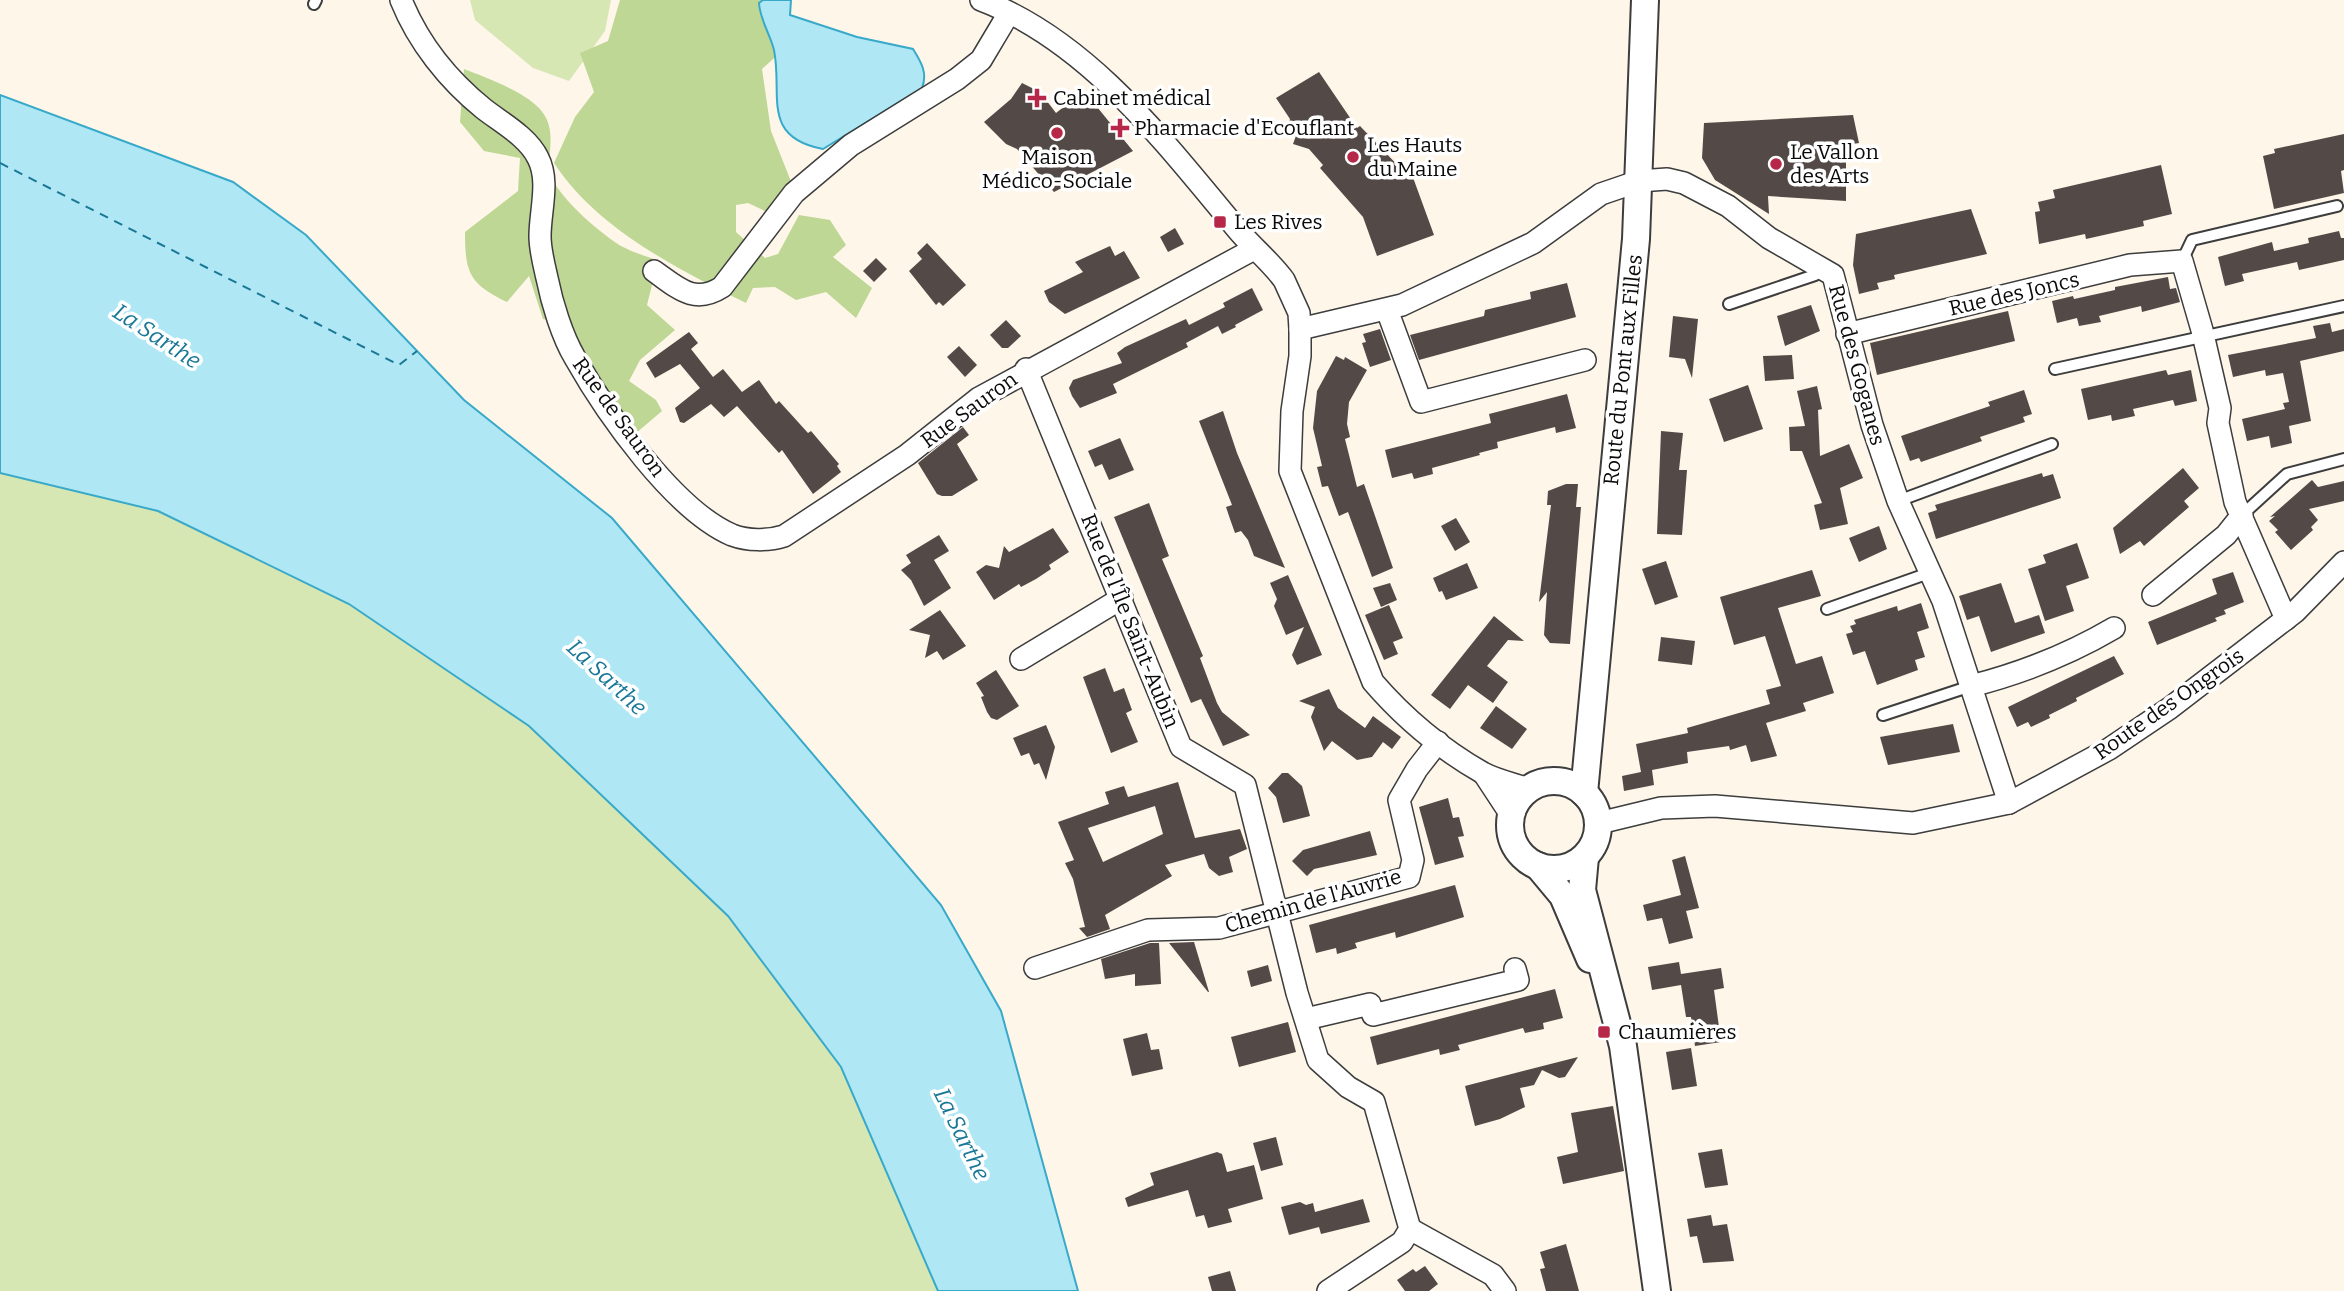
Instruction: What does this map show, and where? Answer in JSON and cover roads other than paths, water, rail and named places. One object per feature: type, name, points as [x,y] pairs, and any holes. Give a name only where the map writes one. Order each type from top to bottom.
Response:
[{"type":"street","name":"Rue de Sauron","points":[[401,0],[411,24],[448,76],[535,152],[540,162],[544,187],[540,240],[547,281],[573,356],[625,432],[689,508]]},
{"type":"street","points":[[981,0],[1009,12],[1089,66],[1206,191],[1254,249],[1284,280],[1299,313],[1300,329],[1300,356],[1292,411],[1290,471],[1373,682],[1398,710],[1438,742],[1485,774],[1529,789]]},
{"type":"street","name":"Route du Pont aux Filles","points":[[1584,793],[1636,239],[1645,0]]},
{"type":"street","points":[[654,271],[696,296],[708,296],[722,288],[794,192],[851,145],[957,79],[981,60],[1009,12]]},
{"type":"street","name":"Rue des Goganes","points":[[1639,181],[1667,179],[1684,183],[1728,206],[1769,238],[1833,275],[1872,425],[1898,501],[1943,601],[2009,803]]},
{"type":"street","points":[[1300,329],[1387,310],[1431,292],[1533,243],[1601,194],[1639,181]]},
{"type":"street","name":"Rue Sauron","points":[[689,508],[732,534],[762,540],[784,536],[907,455],[979,398],[1026,369],[1254,249]]},
{"type":"street","points":[[2182,261],[2220,408],[2221,436],[2235,502],[2271,590],[2286,619]]},
{"type":"street","name":"Rue des Joncs","points":[[1847,334],[2130,265],[2182,261]]},
{"type":"street","points":[[1387,310],[1421,402],[1585,360]]},
{"type":"street","name":"Rue de l'Île Saint-Aubin","points":[[1026,369],[1181,747],[1245,785],[1318,1060],[1348,1087],[1374,1102],[1410,1228]]},
{"type":"street","points":[[2153,595],[2226,535],[2242,515]]},
{"type":"street","name":"Route des Ongrois","points":[[1598,822],[1661,808],[1715,806],[1913,823],[2009,803],[2109,749],[2171,708],[2286,619],[2344,562]]},
{"type":"street","points":[[1021,659],[1122,598]]},
{"type":"street","points":[[1970,686],[2030,669],[2075,650],[2114,628]]},
{"type":"street","name":"Route du Pont aux Filles","points":[[1556,781],[1573,763],[1587,740]]},
{"type":"street","name":"Chemin de l'Auvrie","points":[[1035,968],[1148,930],[1219,929],[1409,877],[1413,860],[1399,800],[1417,769],[1438,742]]},
{"type":"street","points":[[1485,774],[1511,815]]},
{"type":"street","points":[[1615,1014],[1563,896],[1538,866],[1522,856],[1515,846],[1510,828],[1511,815],[1518,800],[1529,789],[1556,781],[1571,785],[1584,793],[1594,806],[1598,822],[1595,841],[1585,857],[1582,890],[1615,1014],[1623,1046],[1657,1291]]},
{"type":"street","points":[[1538,866],[1566,868],[1585,857]]},
{"type":"street","points":[[1306,1020],[1370,1004],[1373,1015],[1518,981],[1515,969]]},
{"type":"street","points":[[1328,1291],[1402,1242],[1410,1228],[1493,1275],[1505,1291]]},
{"type":"lane","points":[[2182,261],[2192,240],[2337,206]]},
{"type":"lane","points":[[1729,304],[1815,275],[1819,267]]},
{"type":"lane","points":[[2055,369],[2344,306]]},
{"type":"lane","points":[[1898,501],[2052,443]]},
{"type":"lane","points":[[2242,515],[2287,474],[2344,459]]},
{"type":"lane","points":[[1828,609],[1929,573]]},
{"type":"lane","points":[[1883,715],[1970,686]]},
{"type":"water","points":[[763,0],[791,0],[790,15],[857,37],[913,49],[924,72],[922,88],[823,149],[803,143],[790,135],[782,124],[778,111],[774,50],[759,3]]},
{"type":"water","name":"La Sarthe","points":[[0,95],[233,182],[306,235],[464,400],[612,518],[941,905],[1001,1011],[1078,1291],[938,1291],[841,1067],[728,916],[529,726],[349,604],[158,511],[0,473]]},
{"type":"place","name":"Cabinet médical","points":[[1037,98]]},
{"type":"place","name":"Pharmacie d'Ecouflant","points":[[1120,128]]},
{"type":"place","name":"Maison Médico-Sociale","points":[[1057,133]]},
{"type":"place","name":"Les Hauts du Maine","points":[[1353,157]]},
{"type":"place","name":"Le Vallon des Arts","points":[[1776,164]]},
{"type":"place","name":"Les Rives","points":[[1220,222]]},
{"type":"place","name":"Chaumières","points":[[1604,1032]]}]
